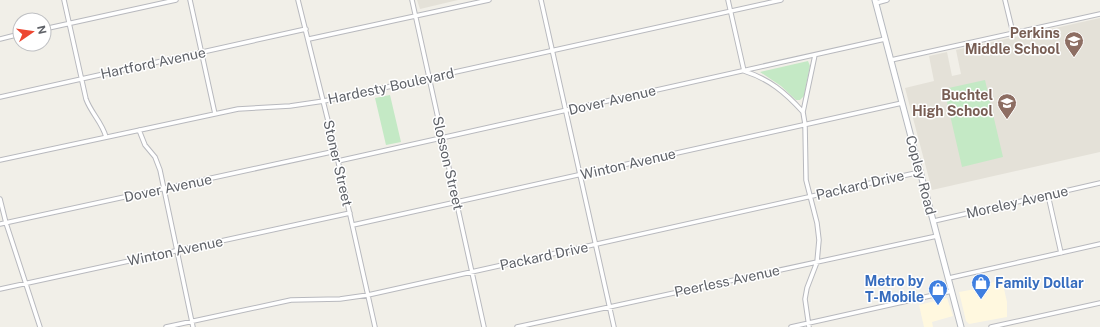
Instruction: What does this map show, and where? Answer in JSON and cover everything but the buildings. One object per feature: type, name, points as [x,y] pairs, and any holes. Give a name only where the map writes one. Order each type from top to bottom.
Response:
[{"type":"main road","name":"Copley Road","points":[[876,2],[961,327]]},
{"type":"street","points":[[64,0],[88,105],[101,123],[106,137]]},
{"type":"street","points":[[52,27],[176,0]]},
{"type":"street","points":[[190,0],[215,114]]},
{"type":"street","name":"Stoner Street","points":[[298,0],[336,151],[375,327]]},
{"type":"street","name":"Slosson Street","points":[[412,0],[484,327]]},
{"type":"street","points":[[309,39],[489,0]]},
{"type":"street","points":[[541,0],[614,327]]},
{"type":"street","points":[[728,0],[744,71],[774,83],[803,112]]},
{"type":"street","name":"Hardesty Boulevard","points":[[0,160],[252,107],[290,106],[324,101],[781,0]]},
{"type":"street","points":[[876,2],[887,0]]},
{"type":"street","points":[[1005,0],[1013,33]]},
{"type":"street","points":[[891,60],[1100,14]]},
{"type":"street","name":"Hartford Avenue","points":[[0,97],[306,29]]},
{"type":"street","points":[[0,39],[12,36]]},
{"type":"street","name":"Dover Avenue","points":[[338,161],[885,39]]},
{"type":"street","points":[[808,325],[806,292],[817,262],[818,230],[806,180],[805,124],[803,112],[815,55]]},
{"type":"street","name":"Winton Avenue","points":[[353,225],[902,103]]},
{"type":"street","points":[[139,130],[145,145],[159,166],[193,327]]},
{"type":"street","name":"Dover Avenue","points":[[0,224],[336,151]]},
{"type":"street","name":"Packard Drive","points":[[166,327],[291,300],[340,299],[368,295],[920,172]]},
{"type":"street","name":"Moreley Avenue","points":[[934,221],[1100,183]]},
{"type":"street","points":[[1048,195],[1061,253]]},
{"type":"street","points":[[0,199],[6,223],[40,327]]},
{"type":"street","name":"Winton Avenue","points":[[0,289],[350,213]]},
{"type":"street","name":"Peerless Avenue","points":[[517,327],[937,236]]},
{"type":"street","points":[[949,278],[1100,244]]},
{"type":"street","points":[[791,327],[808,325],[952,291]]},
{"type":"street","points":[[991,327],[1100,303]]},
{"type":"shaded area","points":[[417,0],[458,0],[420,9]]},
{"type":"shaded area","name":"Buchtel High School","points":[[1100,18],[1100,152],[932,190],[905,88],[934,81],[929,56],[947,52],[952,76],[961,74],[956,50]]},
{"type":"shaded area","points":[[1002,280],[1007,302],[1007,317],[969,324],[966,321],[959,292],[981,288],[981,285]]},
{"type":"shaded area","points":[[947,298],[953,316],[932,322],[933,327],[924,327],[919,305]]},
{"type":"green space","points":[[808,61],[810,66],[804,96],[800,100],[796,100],[781,86],[760,72]]},
{"type":"green space","points":[[985,80],[1003,157],[962,167],[944,89]]},
{"type":"green space","points":[[390,95],[401,142],[386,145],[375,98]]},
{"type":"place","name":"Perkins Middle School","points":[[1074,58]]},
{"type":"place","name":"Buchtel High School","points":[[1007,120]]},
{"type":"place","name":"Family Dollar","points":[[981,300]]},
{"type":"place","name":"Metro by T-Mobile","points":[[938,306]]}]
